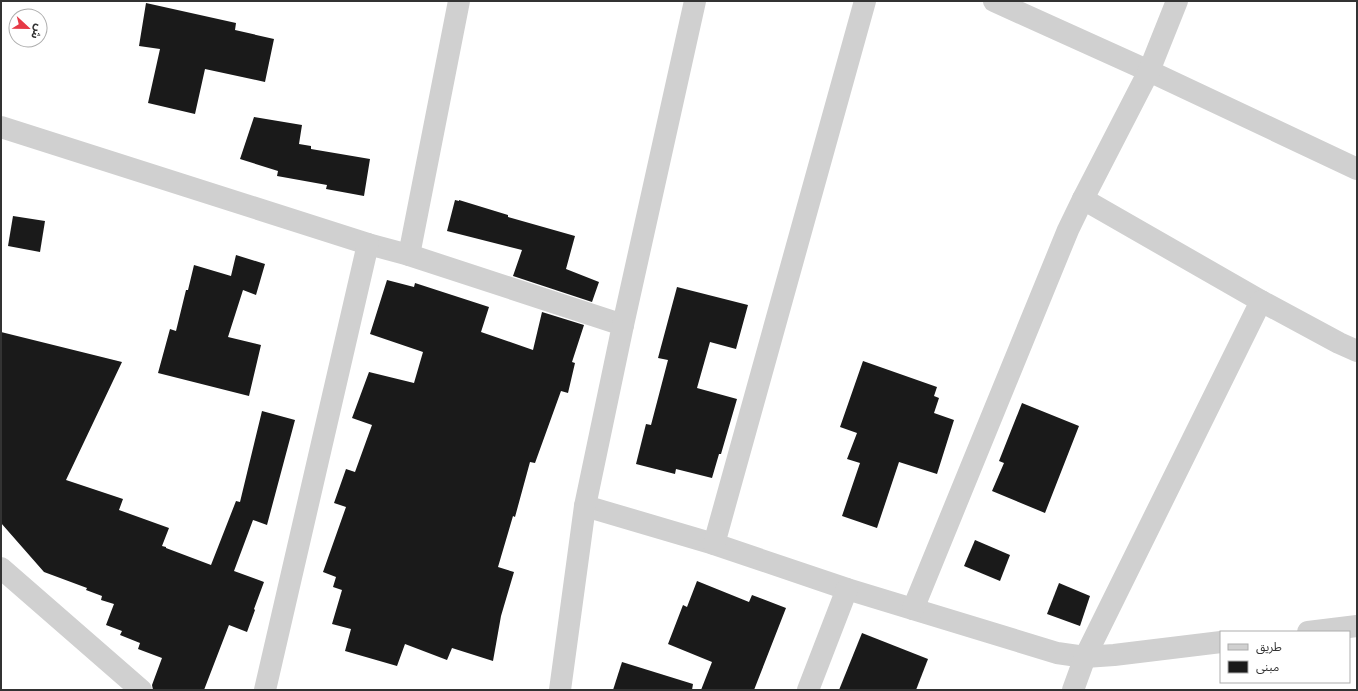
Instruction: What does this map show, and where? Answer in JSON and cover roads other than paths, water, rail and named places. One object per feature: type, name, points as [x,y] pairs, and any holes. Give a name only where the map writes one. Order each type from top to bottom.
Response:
[{"type":"street","points":[[410,255],[459,1]]},
{"type":"street","points":[[560,690],[585,506],[622,325],[695,1]]},
{"type":"street","points":[[714,544],[865,1]]},
{"type":"street","points":[[994,1],[1149,71],[1357,169]]},
{"type":"street","points":[[913,609],[1054,265],[1083,199],[1149,71],[1177,1]]},
{"type":"street","points":[[1,127],[368,244],[410,255],[622,325]]},
{"type":"street","points":[[1083,199],[1261,301],[1357,351]]},
{"type":"street","points":[[265,690],[368,244]]},
{"type":"street","points":[[1073,690],[1086,657],[1261,301]]},
{"type":"street","points":[[585,506],[714,544],[847,590],[1057,653],[1086,657],[1220,642]]},
{"type":"street","points":[[1,568],[141,690]]},
{"type":"street","points":[[808,690],[847,590]]},
{"type":"street","points":[[1316,631],[1357,626]]}]
